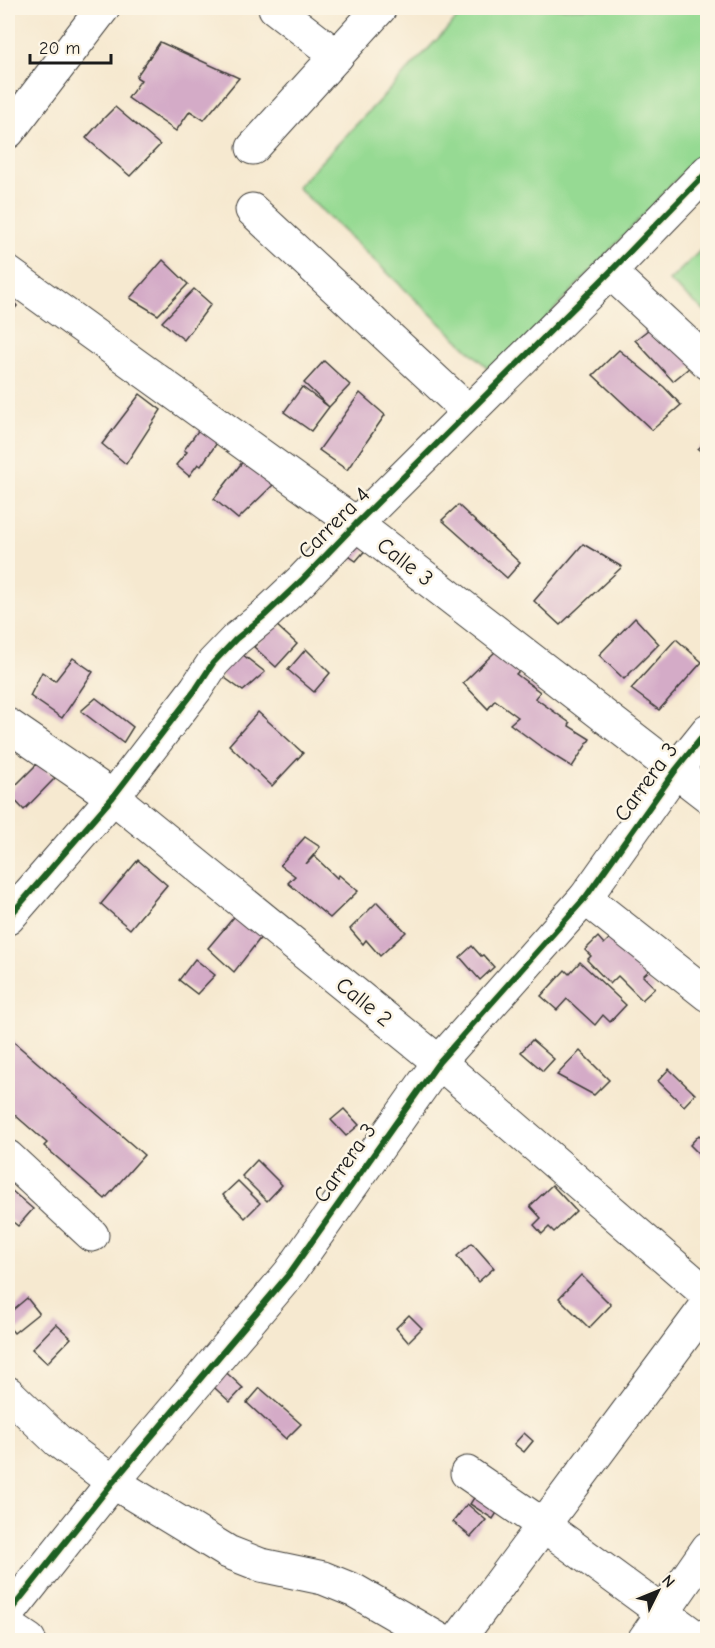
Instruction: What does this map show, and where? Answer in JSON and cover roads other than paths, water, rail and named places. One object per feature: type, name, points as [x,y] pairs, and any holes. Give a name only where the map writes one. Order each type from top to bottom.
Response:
[{"type":"street","points":[[8,132],[103,8]]},
{"type":"street","points":[[275,8],[337,56]]},
{"type":"street","points":[[253,148],[381,8]]},
{"type":"street","name":"Carrera 4","points":[[8,918],[113,797],[196,689],[213,663],[236,639],[302,580],[708,171]]},
{"type":"street","points":[[252,210],[469,412]]},
{"type":"street","points":[[610,272],[708,363]]},
{"type":"street","name":"Calle 3","points":[[8,273],[356,524],[708,796]]},
{"type":"street","name":"Calle 2","points":[[8,725],[113,797],[439,1062],[708,1295]]},
{"type":"street","name":"Carrera 3","points":[[8,1614],[113,1482],[289,1274],[439,1062],[587,895],[675,771],[708,730]]},
{"type":"street","points":[[587,895],[708,995]]},
{"type":"street","points":[[8,1157],[92,1235]]},
{"type":"street","points":[[458,1641],[708,1304]]},
{"type":"street","points":[[8,1393],[58,1441],[113,1482],[228,1552],[261,1565],[324,1578],[345,1586],[440,1641]]},
{"type":"street","points":[[467,1473],[543,1525],[700,1641]]},
{"type":"street","points":[[644,1641],[708,1548]]},
{"type":"street","points":[[8,1626],[29,1641]]}]
